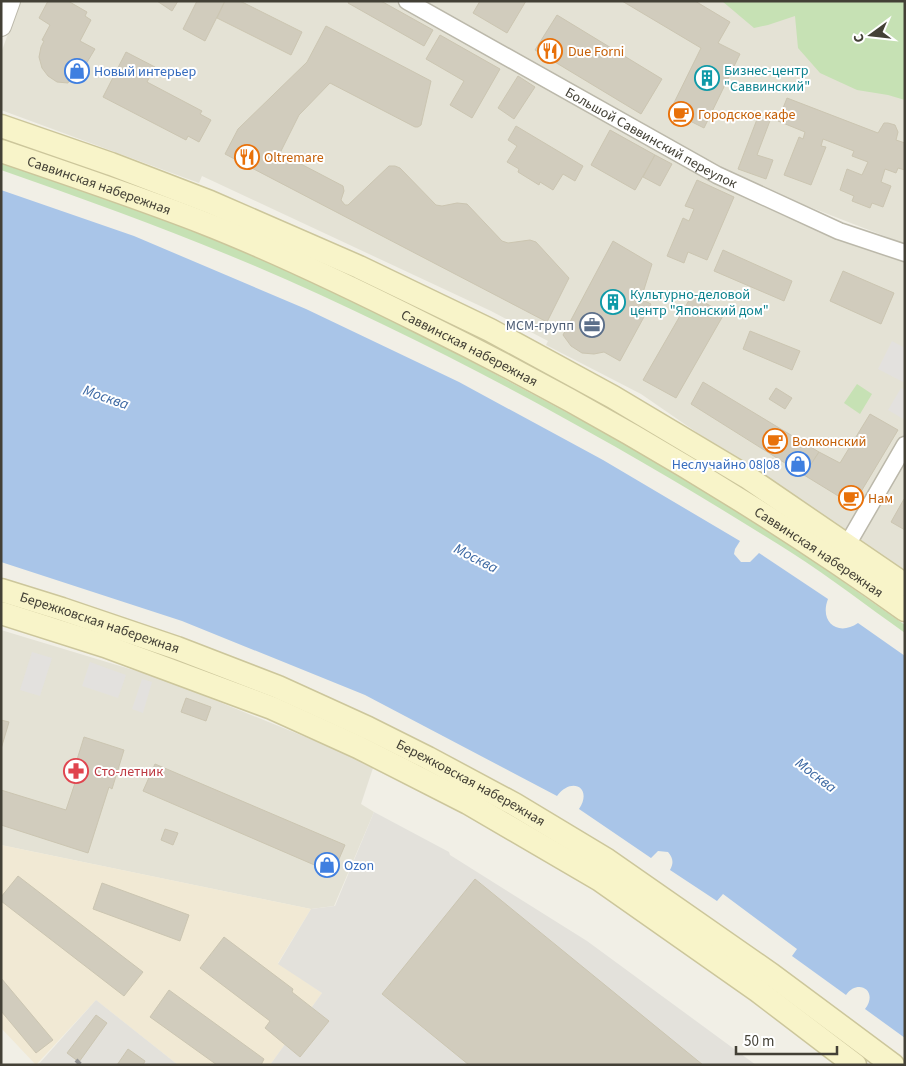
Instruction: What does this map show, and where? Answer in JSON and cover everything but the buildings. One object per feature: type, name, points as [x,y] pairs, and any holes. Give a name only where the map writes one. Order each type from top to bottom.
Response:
[{"type":"main road","name":"Саввинская набережная","points":[[1,126],[110,164],[210,202],[359,267],[490,330],[614,397],[741,473],[848,544],[905,585]]},
{"type":"main road","name":"Саввинская набережная","points":[[1,150],[238,237],[352,288],[480,352],[677,460],[831,558],[905,610]]},
{"type":"main road","name":"Бережковская набережная","points":[[1,590],[177,648],[278,688],[368,728],[514,804],[607,860],[772,975],[893,1065]]},
{"type":"main road","name":"Бережковская набережная","points":[[1,613],[105,646],[272,708],[358,747],[468,802],[600,880],[758,990],[855,1065]]},
{"type":"street","points":[[1,26],[10,1]]},
{"type":"street","name":"Большой Саввинский переулок","points":[[407,1],[717,175],[839,231],[905,253]]},
{"type":"street","points":[[848,544],[905,446]]},
{"type":"shaded area","points":[[20,1],[394,1],[696,173],[784,216],[905,262],[905,576],[641,394],[546,345],[548,341],[491,311],[202,176],[199,183],[1,110],[1,53]]},
{"type":"shaded area","points":[[424,1],[905,1],[905,244],[789,199],[707,161]]},
{"type":"shaded area","points":[[892,341],[905,348],[905,383],[878,369]]},
{"type":"shaded area","points":[[901,388],[905,390],[905,420],[888,410]]},
{"type":"shaded area","points":[[1,630],[163,679],[374,765],[361,804],[374,812],[334,906],[311,909],[1,845]]},
{"type":"shaded area","points":[[32,652],[52,658],[40,696],[20,690]]},
{"type":"shaded area","points":[[90,662],[126,675],[118,698],[82,686]]},
{"type":"shaded area","points":[[142,679],[152,682],[143,713],[132,709]]},
{"type":"shaded area","points":[[374,812],[449,852],[450,855],[587,941],[756,1065],[270,1065],[322,993],[278,964],[311,909],[335,906]]},
{"type":"shaded area","points":[[1,845],[311,909],[278,963],[322,993],[270,1065],[178,1065],[96,1000],[36,1065],[1,1028]]},
{"type":"shaded area","points":[[96,1000],[178,1065],[38,1065]]},
{"type":"green space","points":[[722,1],[905,1],[905,100],[857,90],[820,73],[798,48],[795,16],[754,28]]},
{"type":"green space","points":[[1,162],[118,202],[225,243],[390,318],[624,443],[759,523],[905,625],[905,633],[835,582],[727,513],[596,436],[462,363],[393,329],[255,266],[129,216],[1,170]]},
{"type":"green space","points":[[857,384],[872,394],[860,414],[844,403]]},
{"type":"water","name":"Москва","points":[[1,190],[134,236],[306,309],[459,382],[603,460],[740,541],[734,554],[741,562],[750,562],[759,553],[828,599],[826,614],[832,625],[837,628],[844,628],[858,623],[905,656],[905,1038],[865,1009],[870,997],[865,989],[856,987],[846,995],[792,956],[797,949],[723,894],[717,901],[670,870],[672,861],[668,852],[658,851],[651,858],[579,809],[584,795],[579,787],[569,787],[557,796],[365,695],[182,621],[1,562]]},
{"type":"railway","points":[[76,1060],[81,1065]]},
{"type":"place","name":"Due Forni","points":[[550,51]]},
{"type":"place","name":"Новый интерьер","points":[[77,71]]},
{"type":"place","name":"Бизнес-центр \"Саввинский\"","points":[[707,78]]},
{"type":"place","name":"Городское кафе","points":[[681,114]]},
{"type":"place","name":"Oltremare","points":[[247,157]]},
{"type":"place","name":"Культурно-деловой центр \"Японский дом\"","points":[[613,302]]},
{"type":"place","name":"МСМ-групп","points":[[592,325]]},
{"type":"place","name":"Волконский","points":[[775,441]]},
{"type":"place","name":"Неслучайно 08|08","points":[[798,464]]},
{"type":"place","name":"Нам","points":[[851,498]]},
{"type":"place","name":"Сто-летник","points":[[76,771]]},
{"type":"place","name":"Ozon","points":[[327,865]]}]
